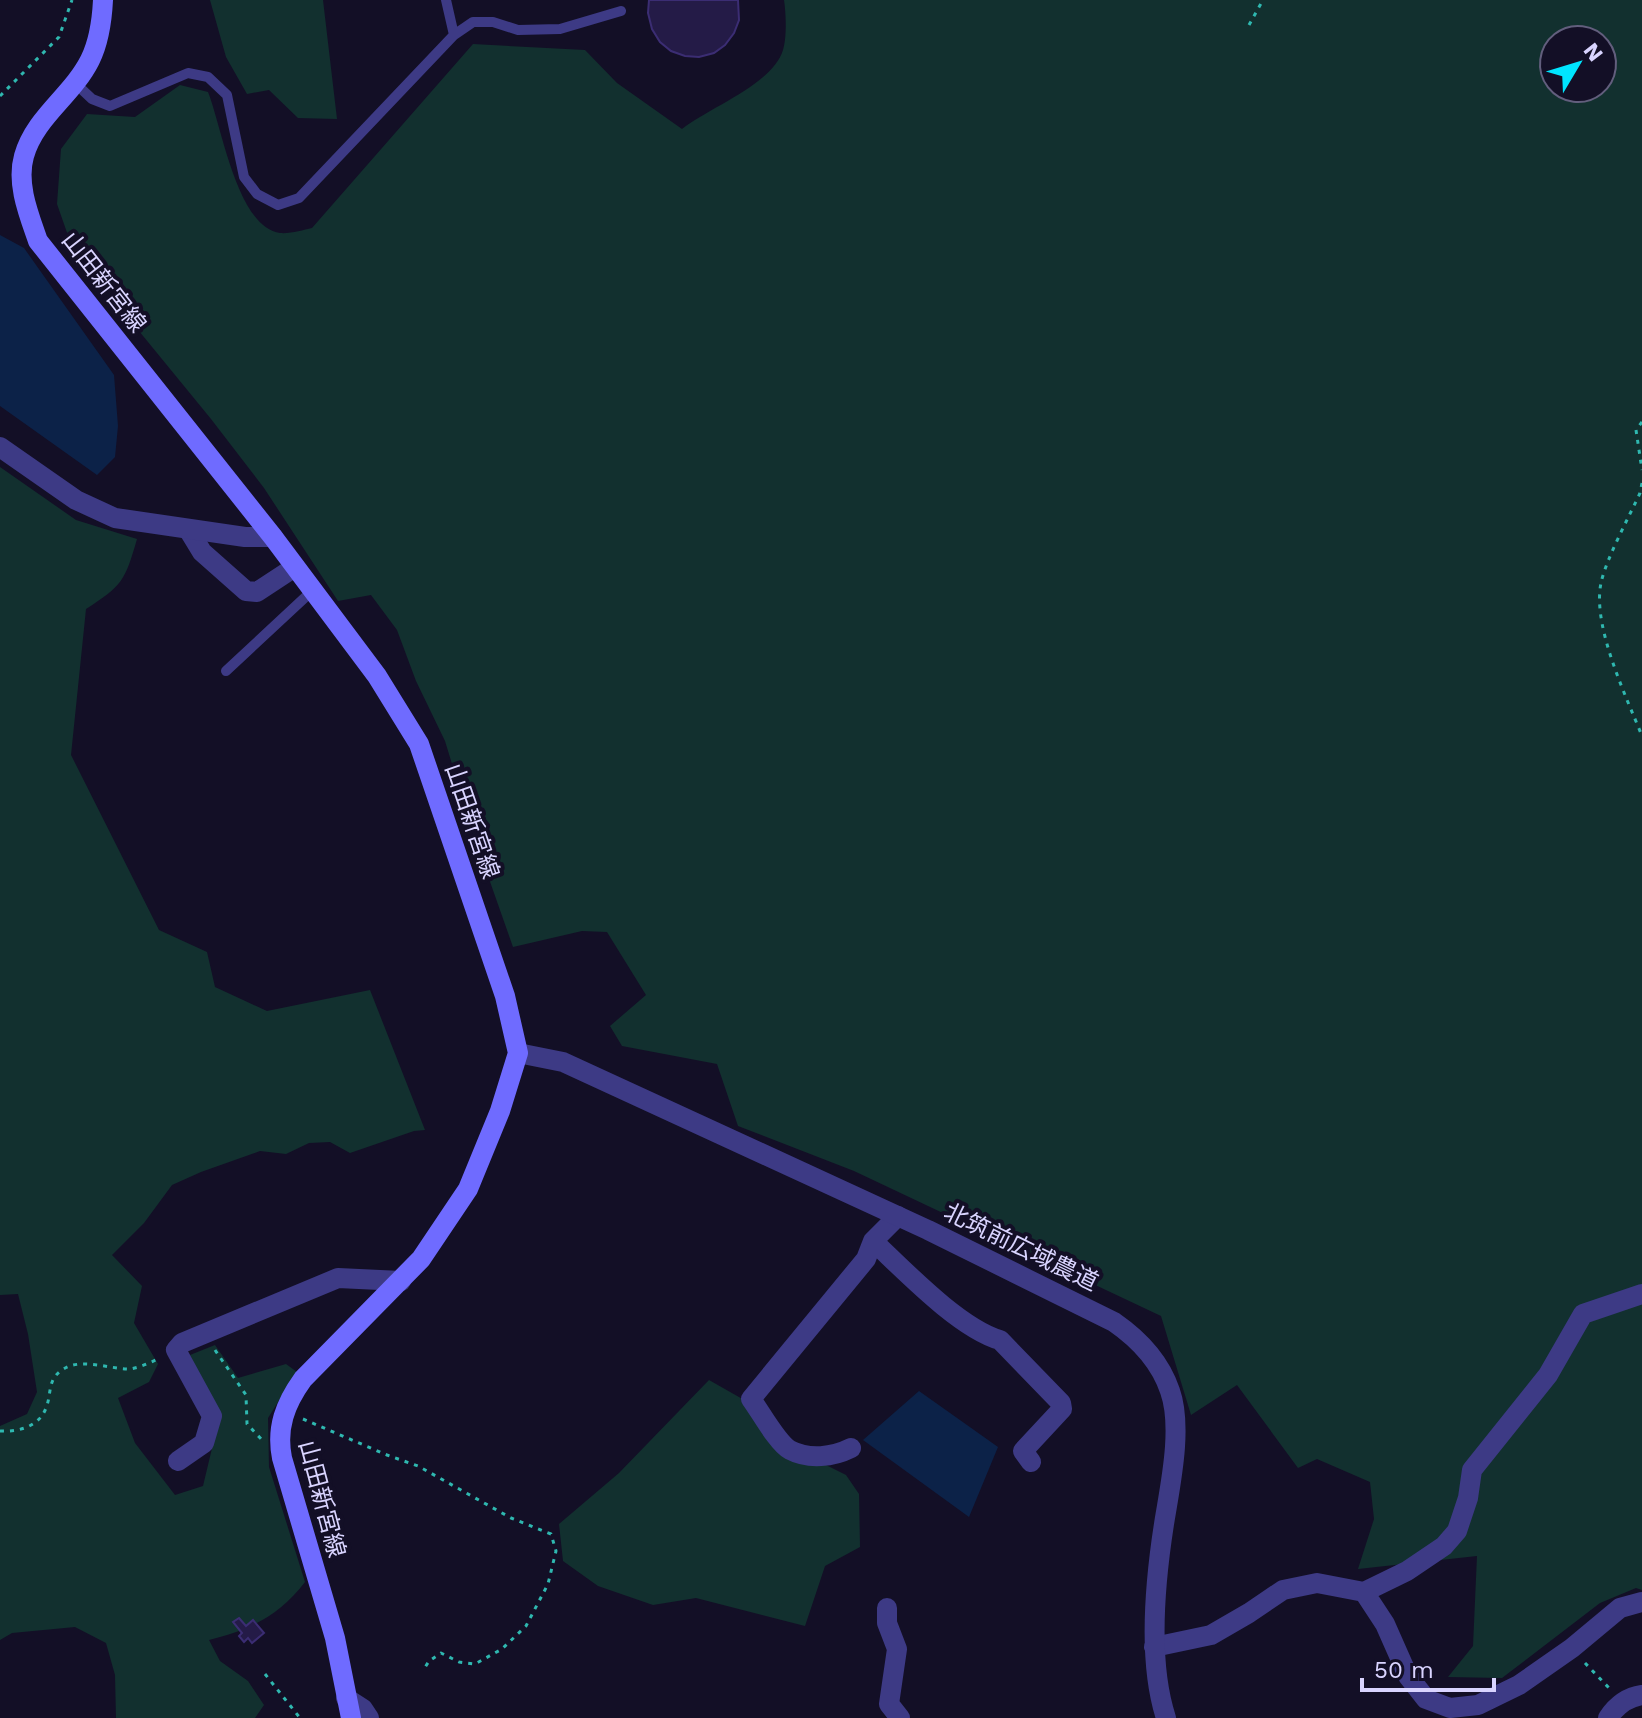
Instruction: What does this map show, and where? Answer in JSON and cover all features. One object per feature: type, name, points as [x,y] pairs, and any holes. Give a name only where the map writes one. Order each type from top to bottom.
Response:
[{"type":"main road","name":"山田新宮線","points":[[103,0],[90,61],[36,128],[23,159],[24,199],[38,241],[273,537],[377,676],[419,744],[505,996],[518,1053],[500,1111],[468,1189],[421,1259],[303,1379],[284,1413],[278,1439],[293,1502],[335,1638],[349,1708]]},
{"type":"street","points":[[0,447],[76,500],[115,518],[245,537],[273,537]]},
{"type":"street","points":[[188,529],[202,552],[246,591],[257,592],[295,567]]},
{"type":"street","name":"北筑前広域農道","points":[[518,1053],[563,1062],[898,1216],[1114,1322],[1138,1339],[1158,1364],[1171,1393],[1175,1425],[1154,1647],[1166,1718]]},
{"type":"street","points":[[851,1448],[838,1455],[818,1457],[788,1449],[751,1399],[866,1259],[873,1241],[898,1216]]},
{"type":"street","points":[[873,1241],[951,1310],[986,1336],[1000,1340],[1061,1403],[1062,1409],[1023,1451],[1031,1462]]},
{"type":"street","points":[[178,1461],[204,1443],[212,1416],[176,1350],[182,1343],[338,1278],[401,1281]]},
{"type":"street","points":[[1154,1647],[1211,1635],[1283,1590],[1317,1583],[1364,1592],[1407,1571],[1444,1546],[1457,1531],[1468,1498],[1472,1470],[1548,1375],[1583,1314],[1642,1294]]},
{"type":"street","points":[[1364,1592],[1385,1624],[1408,1676],[1426,1699],[1450,1708],[1478,1705],[1519,1685],[1572,1648],[1620,1608],[1642,1602]]},
{"type":"street","points":[[887,1608],[887,1623],[897,1649],[889,1704],[900,1718]]},
{"type":"street","points":[[1608,1718],[1613,1710],[1632,1699]]},
{"type":"street","points":[[349,1708],[363,1709],[369,1718]]},
{"type":"lane","points":[[446,0],[454,35]]},
{"type":"lane","points":[[74,82],[92,99],[110,106],[188,73],[208,77],[227,95],[244,177],[257,194],[278,205],[299,198],[454,35],[473,22],[493,22],[518,30],[560,29],[621,11]]},
{"type":"lane","points":[[226,671],[313,590]]},
{"type":"path","points":[[0,96],[59,37],[72,0]]},
{"type":"path","points":[[1249,25],[1263,0]]},
{"type":"path","points":[[1642,422],[1636,430],[1642,470]]},
{"type":"path","points":[[1642,483],[1601,584],[1600,614],[1615,669],[1642,736]]},
{"type":"path","points":[[204,1334],[246,1395],[247,1424],[261,1442],[278,1439]]},
{"type":"path","points":[[0,1431],[23,1430],[38,1420],[46,1408],[48,1388],[63,1369],[74,1364],[137,1368],[176,1350]]},
{"type":"path","points":[[284,1413],[418,1466],[511,1518],[551,1534],[556,1551],[548,1584],[526,1626],[502,1649],[475,1664],[459,1662],[441,1653],[424,1669]]},
{"type":"path","points":[[1572,1648],[1632,1699]]},
{"type":"path","points":[[265,1674],[300,1718]]},
{"type":"green space","points":[[210,0],[323,0],[337,119],[298,118],[269,90],[247,94],[226,57]]},
{"type":"green space","points":[[784,0],[1642,0],[1642,1590],[1636,1588],[1600,1603],[1502,1678],[1448,1677],[1473,1646],[1477,1556],[1358,1569],[1374,1519],[1370,1482],[1317,1459],[1298,1468],[1237,1385],[1191,1415],[1161,1316],[854,1171],[738,1126],[717,1064],[622,1046],[610,1026],[646,995],[607,932],[582,931],[513,947],[445,741],[416,681],[397,630],[371,595],[338,601],[264,488],[211,419],[130,320],[78,264],[57,204],[61,149],[87,114],[135,117],[180,85],[208,92],[233,173],[253,213],[265,227],[280,233],[292,232],[312,228],[473,44],[585,50],[617,83],[682,129],[767,74],[783,50],[786,25]]},
{"type":"green space","points":[[0,467],[76,520],[137,539],[125,574],[115,588],[86,609],[71,755],[159,930],[207,952],[215,987],[267,1011],[370,990],[425,1130],[350,1153],[330,1142],[309,1143],[286,1154],[260,1151],[201,1172],[172,1185],[144,1223],[112,1255],[142,1286],[134,1323],[158,1364],[149,1382],[118,1398],[135,1443],[175,1495],[203,1486],[219,1419],[190,1355],[215,1345],[238,1378],[286,1364],[297,1372],[268,1418],[269,1467],[305,1582],[285,1604],[263,1620],[238,1632],[209,1640],[220,1661],[248,1681],[264,1705],[255,1718],[116,1718],[115,1675],[106,1643],[75,1627],[12,1633],[0,1640],[0,1426],[27,1414],[37,1392],[18,1294],[0,1295]]},
{"type":"green space","points":[[709,1380],[760,1409],[792,1448],[846,1475],[859,1494],[860,1547],[825,1566],[805,1626],[696,1598],[653,1605],[598,1586],[563,1561],[559,1524],[619,1473]]},
{"type":"water","points":[[0,235],[24,248],[114,375],[118,426],[115,457],[97,475],[0,406]]},
{"type":"water","points":[[919,1391],[998,1447],[969,1517],[863,1440]]},
{"type":"building","points":[[649,0],[738,0],[739,20],[725,45],[714,53],[699,57],[685,56],[671,51],[660,42],[652,29]]},
{"type":"building","points":[[239,1618],[246,1626],[253,1620],[264,1633],[252,1643],[248,1638],[244,1642],[239,1636],[242,1633],[233,1622]]}]
